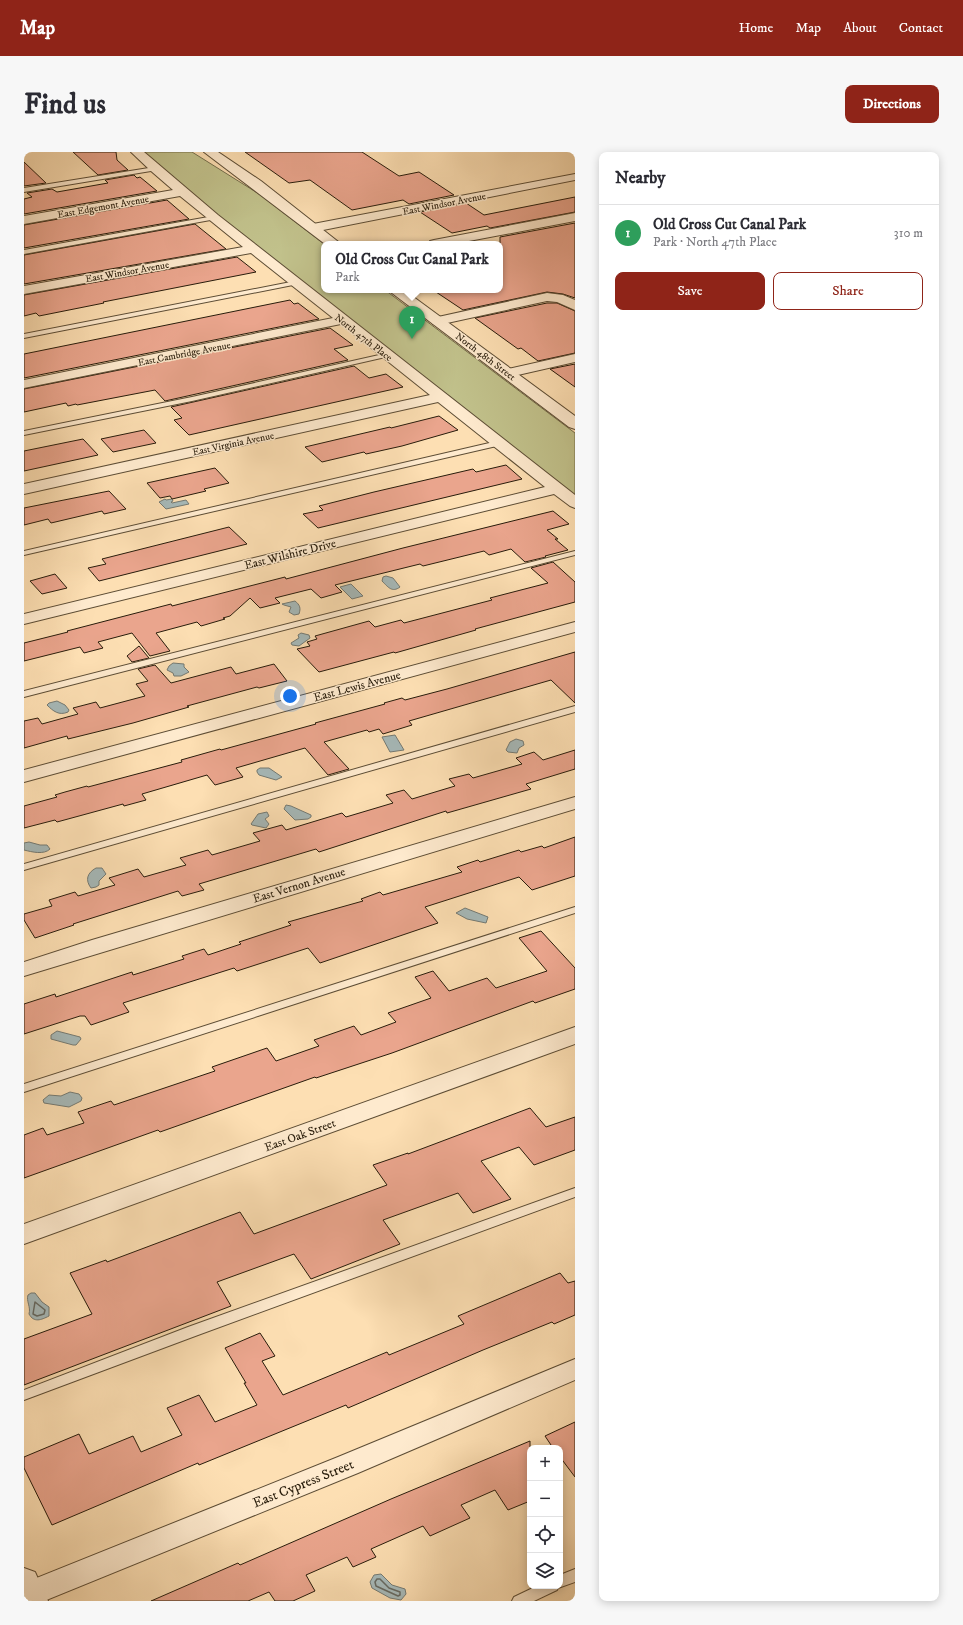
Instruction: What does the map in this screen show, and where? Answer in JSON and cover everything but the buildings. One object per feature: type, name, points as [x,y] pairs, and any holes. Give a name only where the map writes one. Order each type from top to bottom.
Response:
[{"type":"street","name":"North 47th Place","points":[[137,152],[214,218],[575,503]]},
{"type":"street","points":[[210,152],[256,184],[330,241]]},
{"type":"street","name":"East Windsor Avenue","points":[[313,228],[575,177]]},
{"type":"street","name":"East Edgemont Avenue","points":[[24,220],[183,192]]},
{"type":"street","points":[[450,241],[575,217]]},
{"type":"street","name":"East Windsor Avenue","points":[[24,290],[254,249]]},
{"type":"street","name":"North 48th Street","points":[[399,293],[509,373],[575,424]]},
{"type":"street","points":[[438,321],[556,297],[566,300],[575,306]]},
{"type":"street","name":"East Cambridge Avenue","points":[[24,384],[343,320]]},
{"type":"street","points":[[509,373],[575,358]]},
{"type":"street","name":"East Virginia Avenue","points":[[24,489],[442,397]]},
{"type":"street","name":"East Wilshire Drive","points":[[24,619],[556,489]]},
{"type":"street","name":"East Lewis Avenue","points":[[24,776],[575,627]]},
{"type":"street","name":"East Vernon Avenue","points":[[24,969],[575,803]]},
{"type":"street","name":"East Oak Street","points":[[24,1234],[575,1035]]},
{"type":"street","name":"East Cypress Street","points":[[28,1593],[348,1465],[575,1370]]},
{"type":"lane","points":[[24,190],[155,168]]},
{"type":"lane","points":[[24,252],[214,218]]},
{"type":"lane","points":[[24,336],[296,283]]},
{"type":"lane","points":[[24,433],[192,399],[388,355]]},
{"type":"lane","points":[[24,553],[498,443]]},
{"type":"lane","points":[[24,694],[575,553]]},
{"type":"lane","points":[[24,867],[575,709]]},
{"type":"lane","points":[[24,1088],[575,910]]},
{"type":"lane","points":[[24,1395],[201,1328],[575,1192]]},
{"type":"lane","points":[[563,1581],[575,1575]]},
{"type":"lane","points":[[519,1601],[545,1589]]},
{"type":"green space","points":[[144,152],[192,152],[259,194],[321,242],[321,293],[389,293],[575,433],[575,497],[448,395],[436,388],[188,192]]},
{"type":"water","points":[[165,499],[172,499],[172,503],[186,500],[189,504],[166,509],[159,502]]},
{"type":"water","points":[[386,576],[393,578],[400,587],[397,589],[392,589],[388,587],[382,581],[383,577]]},
{"type":"water","points":[[351,584],[363,596],[352,599],[340,587]]},
{"type":"water","points":[[295,601],[299,605],[300,610],[299,614],[294,615],[289,612],[291,607],[282,604]]},
{"type":"water","points":[[301,633],[309,635],[310,638],[299,646],[292,645],[291,643],[299,638],[298,635]]},
{"type":"water","points":[[173,663],[184,664],[184,667],[189,672],[181,676],[174,676],[173,673],[167,670]]},
{"type":"water","points":[[57,701],[65,705],[69,710],[68,712],[59,713],[47,705]]},
{"type":"water","points":[[395,735],[404,750],[390,752],[382,737]]},
{"type":"water","points":[[516,739],[523,741],[524,745],[519,748],[517,753],[508,752],[506,750],[510,742]]},
{"type":"water","points":[[260,768],[269,768],[282,777],[276,780],[259,775],[257,770]]},
{"type":"water","points":[[286,805],[311,815],[311,817],[308,819],[295,820],[284,809]]},
{"type":"water","points":[[267,812],[269,816],[265,819],[269,824],[266,828],[251,824],[258,814]]},
{"type":"water","points":[[29,842],[47,845],[50,849],[45,852],[24,850],[24,843]]},
{"type":"water","points":[[96,868],[102,868],[106,874],[99,881],[99,885],[91,888],[88,882],[88,877],[89,874]]},
{"type":"water","points":[[465,908],[488,917],[486,923],[467,919],[456,913]]},
{"type":"water","points":[[57,1031],[80,1037],[81,1039],[76,1045],[73,1045],[51,1039],[51,1035]]},
{"type":"water","points":[[70,1092],[79,1094],[82,1098],[81,1101],[69,1107],[44,1103],[43,1100],[49,1095],[61,1096]]},
{"type":"water","points":[[35,1293],[42,1302],[49,1307],[49,1316],[38,1320],[31,1317],[29,1314],[28,1295]]},
{"type":"water","points":[[381,1574],[392,1585],[405,1589],[406,1594],[401,1600],[390,1598],[372,1588],[370,1582],[374,1575]]},
{"type":"place","name":"Old Cross Cut Canal Park","points":[[412,339]]}]
